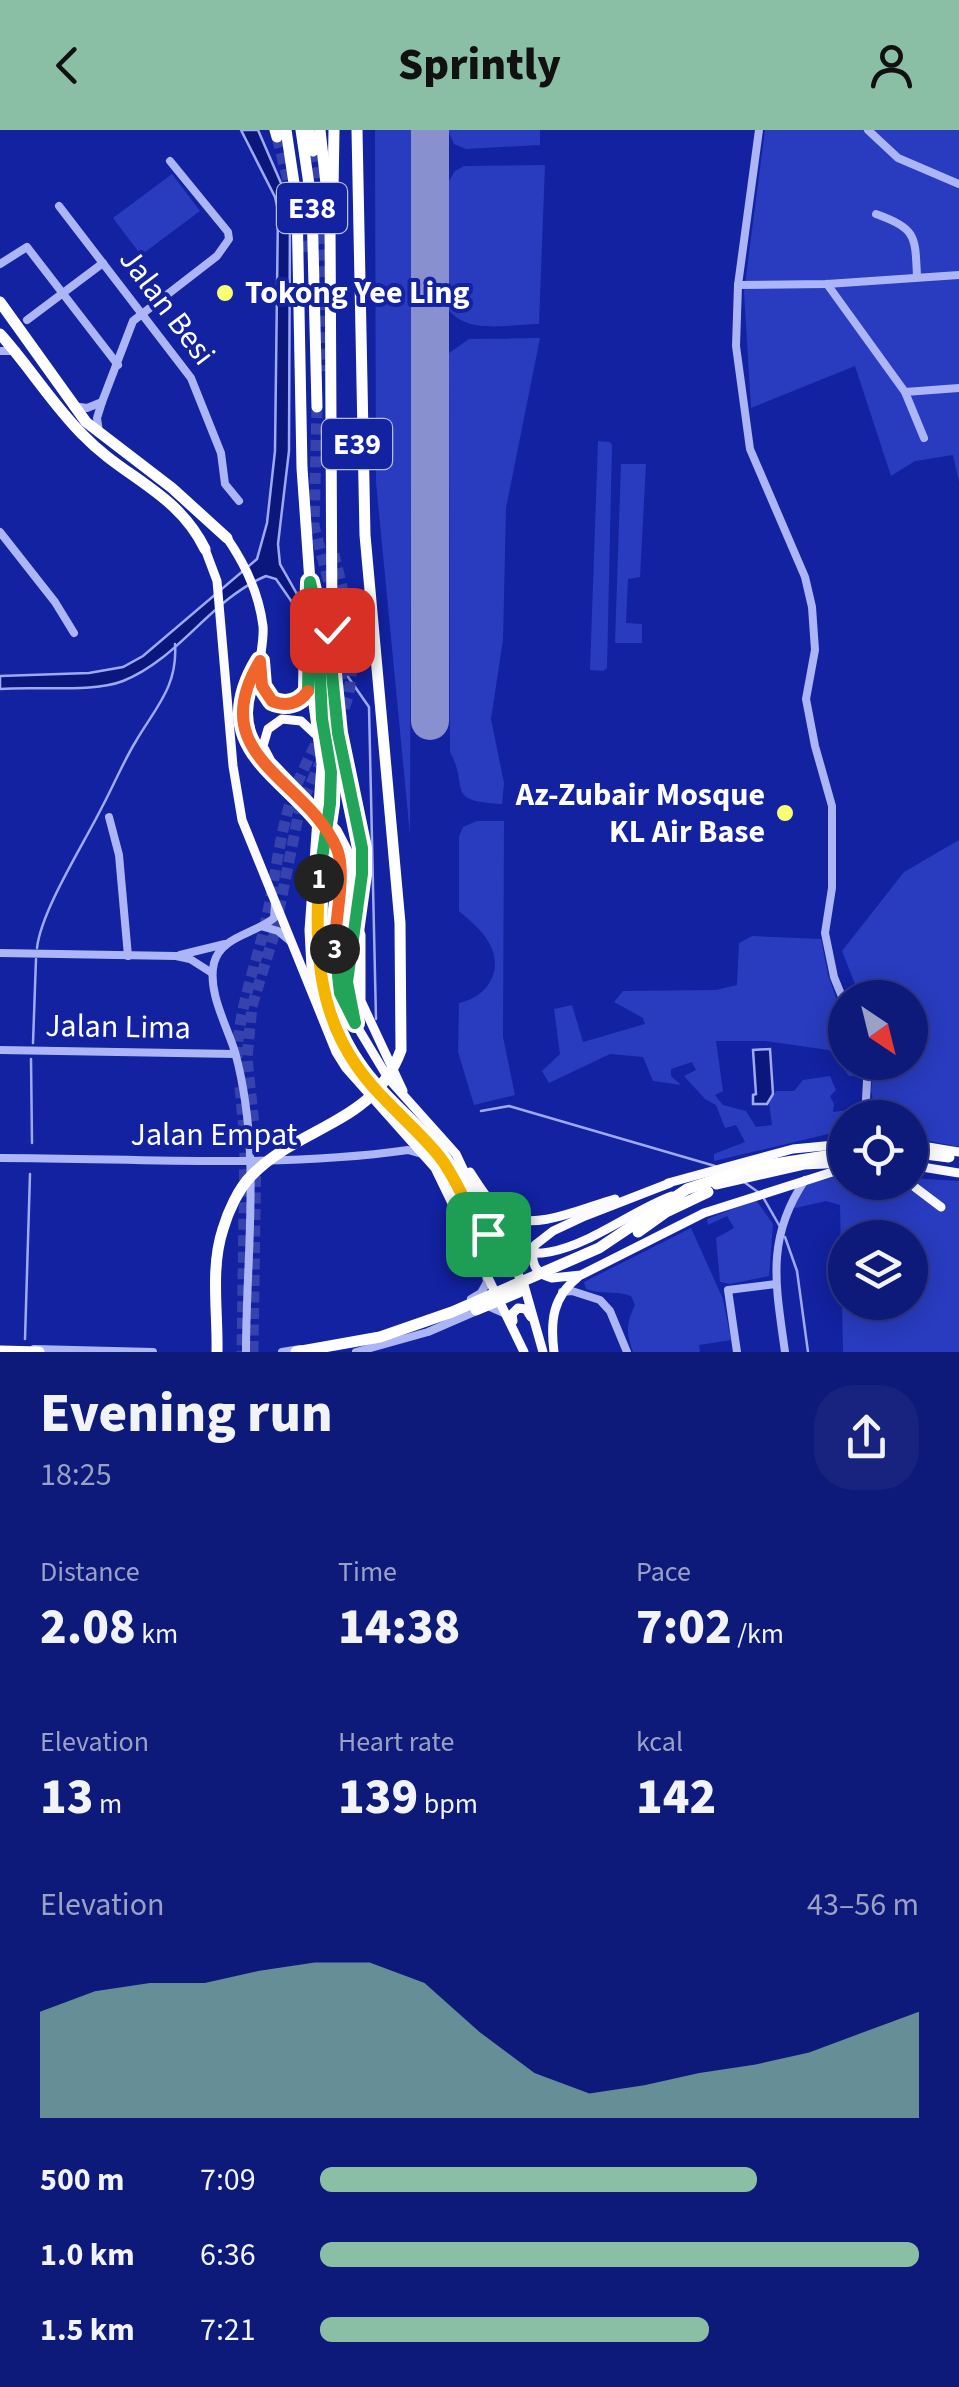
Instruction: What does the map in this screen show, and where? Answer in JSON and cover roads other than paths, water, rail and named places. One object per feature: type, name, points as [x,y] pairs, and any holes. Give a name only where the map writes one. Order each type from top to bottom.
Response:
[{"type":"highway","name":"E38","points":[[300,130],[312,205],[317,407]]},
{"type":"highway","name":"E38","points":[[310,130],[313,151]]},
{"type":"highway","points":[[320,130],[330,220]]},
{"type":"highway","points":[[332,630],[330,220],[334,130]]},
{"type":"highway","name":"E39","points":[[215,1352],[212,1254],[230,1202],[248,1175],[271,1155],[353,1110],[366,1097],[390,1066],[400,1023],[396,924],[360,536],[355,130]]},
{"type":"highway","points":[[279,132],[297,203],[302,468],[310,582]]},
{"type":"highway","points":[[308,255],[316,288]]},
{"type":"highway","points":[[0,302],[72,406],[100,436],[172,488],[227,538]]},
{"type":"highway","points":[[0,336],[86,438],[176,507],[202,543],[216,542],[219,536],[214,525]]},
{"type":"highway","points":[[296,1352],[380,1338],[429,1322],[598,1248],[687,1189],[754,1167],[828,1153]]},
{"type":"highway","points":[[928,1154],[956,1156]]},
{"type":"highway","points":[[342,1352],[417,1334],[538,1284],[619,1244],[666,1212],[708,1192]]},
{"type":"highway","points":[[0,1350],[35,1351]]},
{"type":"main road","points":[[227,538],[242,560],[257,599],[264,638],[260,661],[244,698],[246,734],[262,762],[296,792],[348,851],[347,895],[361,935],[360,990],[366,1015],[406,1099]]},
{"type":"main road","points":[[202,543],[216,580],[238,799],[246,831],[290,942],[346,1068],[426,1156],[443,1181],[524,1352]]},
{"type":"main road","points":[[310,582],[320,708],[331,772],[316,929],[322,983],[340,1035],[356,1065],[444,1162],[472,1215],[498,1242],[522,1252],[546,1254],[588,1238],[652,1203],[768,1172],[828,1166]]},
{"type":"main road","points":[[260,661],[262,686],[272,701],[296,702],[307,692],[317,612],[310,582]]},
{"type":"main road","points":[[332,630],[338,733],[362,848],[347,982],[355,1023]]},
{"type":"main road","points":[[310,682],[321,764],[310,978],[319,1013]]},
{"type":"main road","points":[[315,734],[301,721],[282,719],[272,724],[263,740],[271,761],[318,822],[339,857],[334,937],[336,972],[345,1008],[379,1065],[456,1154],[496,1208],[521,1221],[557,1216],[754,1158],[793,1148],[828,1146]]},
{"type":"main road","points":[[318,822],[338,844],[347,867]]},
{"type":"main road","points":[[928,1149],[956,1156]]},
{"type":"main road","points":[[456,1154],[522,1293],[516,1300],[506,1299],[460,1216]]},
{"type":"main road","points":[[928,1168],[959,1174]]},
{"type":"main road","points":[[554,1352],[552,1321],[562,1292],[578,1277],[704,1213],[828,1172]]},
{"type":"main road","points":[[708,1192],[734,1181]]},
{"type":"main road","points":[[578,1277],[558,1279],[540,1273],[532,1257],[534,1245],[585,1216],[670,1183]]},
{"type":"main road","points":[[928,1197],[942,1207]]},
{"type":"main road","points":[[502,1248],[524,1285],[543,1352]]},
{"type":"main road","points":[[524,1352],[512,1319],[513,1311],[520,1308],[530,1315],[543,1352]]},
{"type":"street","points":[[759,130],[738,285],[736,346],[750,449],[805,576],[812,607],[815,650],[806,699],[832,806],[832,888],[824,933],[835,980]]},
{"type":"street","points":[[868,130],[898,158],[959,184]]},
{"type":"street","points":[[100,436],[97,418],[128,331],[141,312],[226,246],[228,232],[170,160]]},
{"type":"street","name":"Jalan Besi","points":[[59,206],[195,385],[221,453],[225,484],[240,501]]},
{"type":"street","points":[[876,214],[911,232],[917,276]]},
{"type":"street","points":[[0,264],[27,247],[118,365]]},
{"type":"street","points":[[27,320],[103,262]]},
{"type":"street","points":[[738,285],[827,284],[959,275]]},
{"type":"street","points":[[827,284],[905,392],[924,438]]},
{"type":"street","points":[[0,351],[16,351]]},
{"type":"street","points":[[905,392],[959,388]]},
{"type":"street","points":[[72,406],[87,408],[102,402]]},
{"type":"street","points":[[0,532],[74,633]]},
{"type":"street","points":[[109,817],[119,855],[128,956]]},
{"type":"street","points":[[176,956],[229,942],[264,927],[274,918],[275,904]]},
{"type":"street","points":[[264,927],[278,931],[290,942]]},
{"type":"street","points":[[229,942],[217,956],[212,973],[235,1054],[252,1162],[246,1352]]},
{"type":"street","points":[[0,953],[176,956],[190,959],[212,973]]},
{"type":"street","name":"Jalan Lima","points":[[0,1050],[235,1054]]},
{"type":"street","name":"Jalan Empat","points":[[0,1158],[252,1162],[321,1160],[408,1150],[426,1156]]},
{"type":"street","points":[[785,1352],[776,1284],[776,1248],[792,1197],[804,1180]]},
{"type":"street","points":[[786,1185],[792,1197]]},
{"type":"street","points":[[282,1352],[381,1334],[440,1316],[481,1293],[488,1282],[484,1266]]},
{"type":"street","points":[[575,1292],[578,1277]]},
{"type":"street","points":[[737,1352],[728,1290],[776,1284]]},
{"type":"street","points":[[562,1292],[598,1298],[610,1312],[628,1352]]},
{"type":"street","points":[[356,1352],[398,1342],[488,1306],[506,1314]]},
{"type":"street","points":[[0,1350],[152,1352]]},
{"type":"waterway","points":[[37,948],[46,916],[64,878],[131,749],[164,696],[173,672],[175,644]]},
{"type":"waterway","points":[[337,661],[369,707],[376,1019]]},
{"type":"waterway","points":[[33,1043],[36,959]]},
{"type":"waterway","points":[[31,1059],[32,1143]]},
{"type":"waterway","points":[[481,1111],[509,1106],[715,1166]]},
{"type":"waterway","points":[[25,1339],[30,1174]]},
{"type":"waterway","points":[[744,1182],[758,1192]]},
{"type":"waterway","points":[[763,1197],[779,1225]]},
{"type":"waterway","points":[[785,1237],[797,1271],[808,1352]]},
{"type":"tunnel","points":[[277,137],[290,188]]},
{"type":"tunnel","points":[[313,151],[326,371]]},
{"type":"tunnel","points":[[300,225],[308,255]]},
{"type":"tunnel","points":[[317,407],[314,526],[329,583]]},
{"type":"tunnel","points":[[253,1352],[256,1144],[247,1058],[252,1006],[274,935],[300,807],[349,694],[355,641],[334,554]]},
{"type":"tunnel","points":[[237,1058],[244,1004],[267,916],[286,817],[339,688],[344,640],[334,600]]},
{"type":"tunnel","points":[[240,1087],[245,1141],[242,1352]]},
{"type":"place","name":"Tokong Yee Ling","points":[[225,293]]},
{"type":"place","name":"Az-Zubair Mosque KL Air Base","points":[[785,813]]}]
